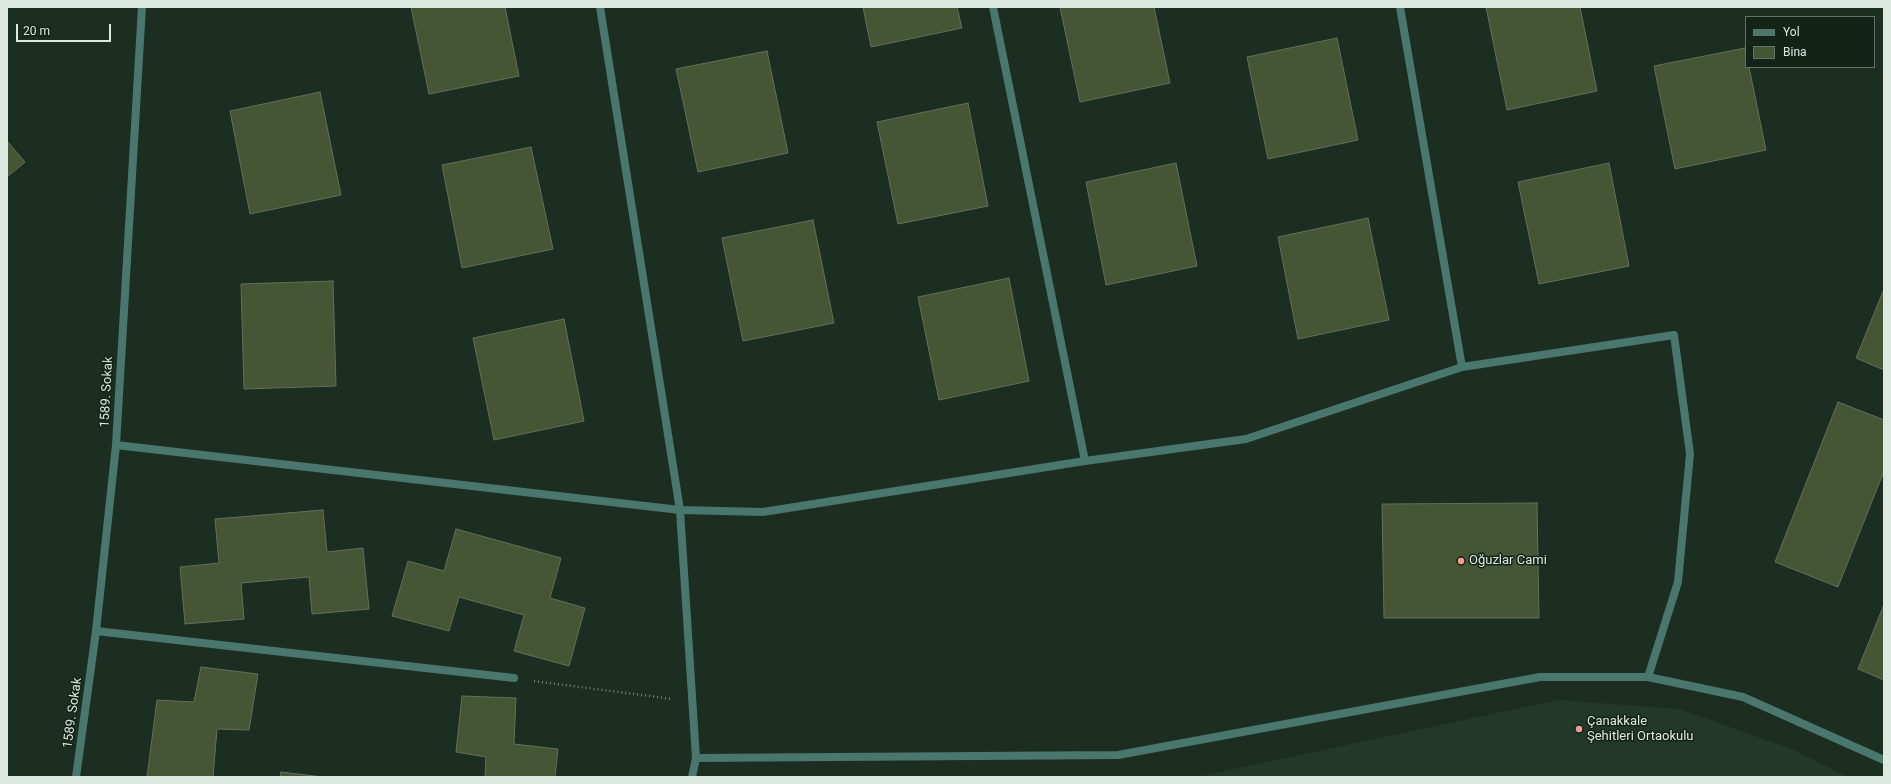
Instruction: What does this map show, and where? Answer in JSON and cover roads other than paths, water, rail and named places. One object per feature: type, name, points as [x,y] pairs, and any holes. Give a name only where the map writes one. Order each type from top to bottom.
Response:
[{"type":"street","name":"1589. Sokak","points":[[76,777],[96,632],[116,445],[142,7]]},
{"type":"street","points":[[600,7],[680,510],[696,758],[692,777]]},
{"type":"street","points":[[994,7],[1085,461]]},
{"type":"street","points":[[1400,7],[1462,368]]},
{"type":"street","points":[[116,445],[680,510],[763,512],[1085,461],[1246,439],[1462,368],[1674,335],[1690,454],[1678,582],[1648,677]]},
{"type":"street","points":[[96,632],[514,678]]},
{"type":"street","points":[[696,758],[1118,755],[1540,677],[1648,677],[1743,697],[1884,760]]},
{"type":"place","name":"Oğuzlar Cami","points":[[1461,561]]},
{"type":"place","name":"Çanakkale Şehitleri Ortaokulu","points":[[1579,729]]}]
